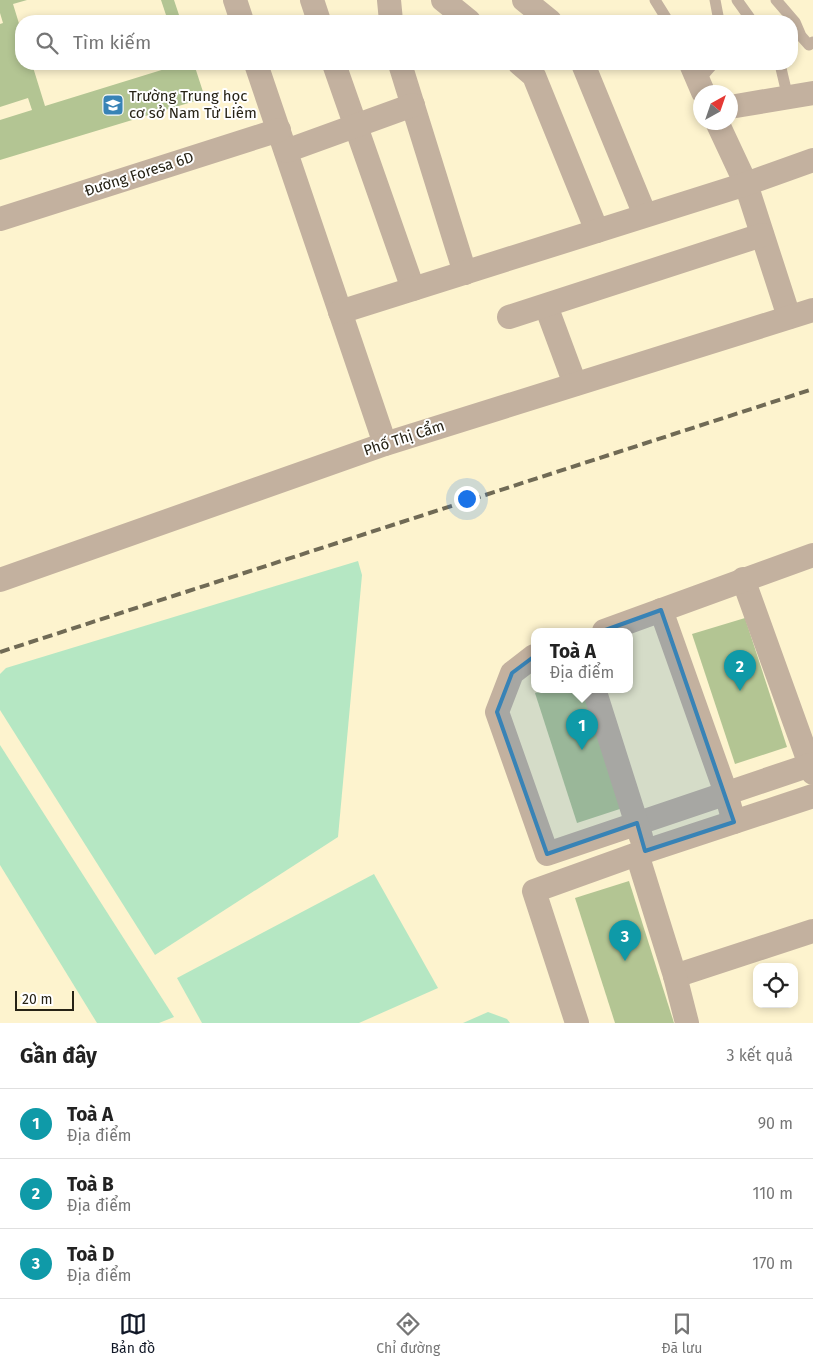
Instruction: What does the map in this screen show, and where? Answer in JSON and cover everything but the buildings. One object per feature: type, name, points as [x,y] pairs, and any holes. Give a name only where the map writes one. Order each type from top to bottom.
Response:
[{"type":"street","points":[[235,0],[240,15]]},
{"type":"street","points":[[312,0],[317,15]]},
{"type":"street","points":[[389,0],[390,15]]},
{"type":"street","points":[[443,0],[462,15]]},
{"type":"street","points":[[524,0],[543,15]]},
{"type":"street","points":[[258,70],[385,444]]},
{"type":"street","points":[[336,70],[413,289]]},
{"type":"street","points":[[402,70],[465,273]]},
{"type":"street","points":[[527,70],[534,76],[598,231]]},
{"type":"street","points":[[585,70],[645,216]]},
{"type":"street","points":[[738,106],[813,93]]},
{"type":"street","name":"Đường Foresa 6D","points":[[0,219],[282,140],[356,126],[413,105]]},
{"type":"street","points":[[721,130],[746,184],[789,317]]},
{"type":"street","points":[[340,312],[746,184],[813,160]]},
{"type":"street","points":[[509,317],[762,235]]},
{"type":"street","points":[[546,306],[575,384]]},
{"type":"street","name":"Phố Thị Cẩm","points":[[1,577],[385,444],[813,310]]},
{"type":"street","points":[[612,628],[813,555]]},
{"type":"street","points":[[531,658],[512,673],[497,712],[547,854],[726,793],[812,767],[743,579]]},
{"type":"street","points":[[660,610],[726,793],[734,822]]},
{"type":"street","points":[[595,693],[638,823],[641,852],[687,1023]]},
{"type":"street","points":[[577,1023],[534,891],[641,852],[813,796]]},
{"type":"street","points":[[675,976],[813,931]]},
{"type":"lane","points":[[655,0],[664,15]]},
{"type":"lane","points":[[715,0],[718,15]]},
{"type":"lane","points":[[737,0],[748,15]]},
{"type":"lane","points":[[776,0],[789,15]]},
{"type":"lane","points":[[798,29],[809,45],[813,42]]},
{"type":"lane","points":[[781,70],[788,98]]},
{"type":"highlighted area","points":[[661,610],[734,822],[645,851],[637,823],[547,854],[497,712],[512,673],[536,655]]},
{"type":"shaded area","points":[[358,561],[362,575],[338,837],[155,955],[0,710],[0,674],[6,668]]},
{"type":"shaded area","points":[[0,745],[174,1017],[159,1023],[97,1023],[0,865]]},
{"type":"shaded area","points":[[374,874],[438,988],[359,1023],[202,1023],[177,978]]},
{"type":"shaded area","points":[[488,1012],[507,1019],[510,1023],[463,1023]]},
{"type":"railway","points":[[0,652],[813,389]]},
{"type":"place","name":"Trường Trung học cơ sở Nam Từ Liêm","points":[[113,105]]},
{"type":"place","name":"Toà B","points":[[740,691]]},
{"type":"place","name":"Toà A","points":[[582,750]]},
{"type":"place","name":"Toà D","points":[[625,961]]}]
